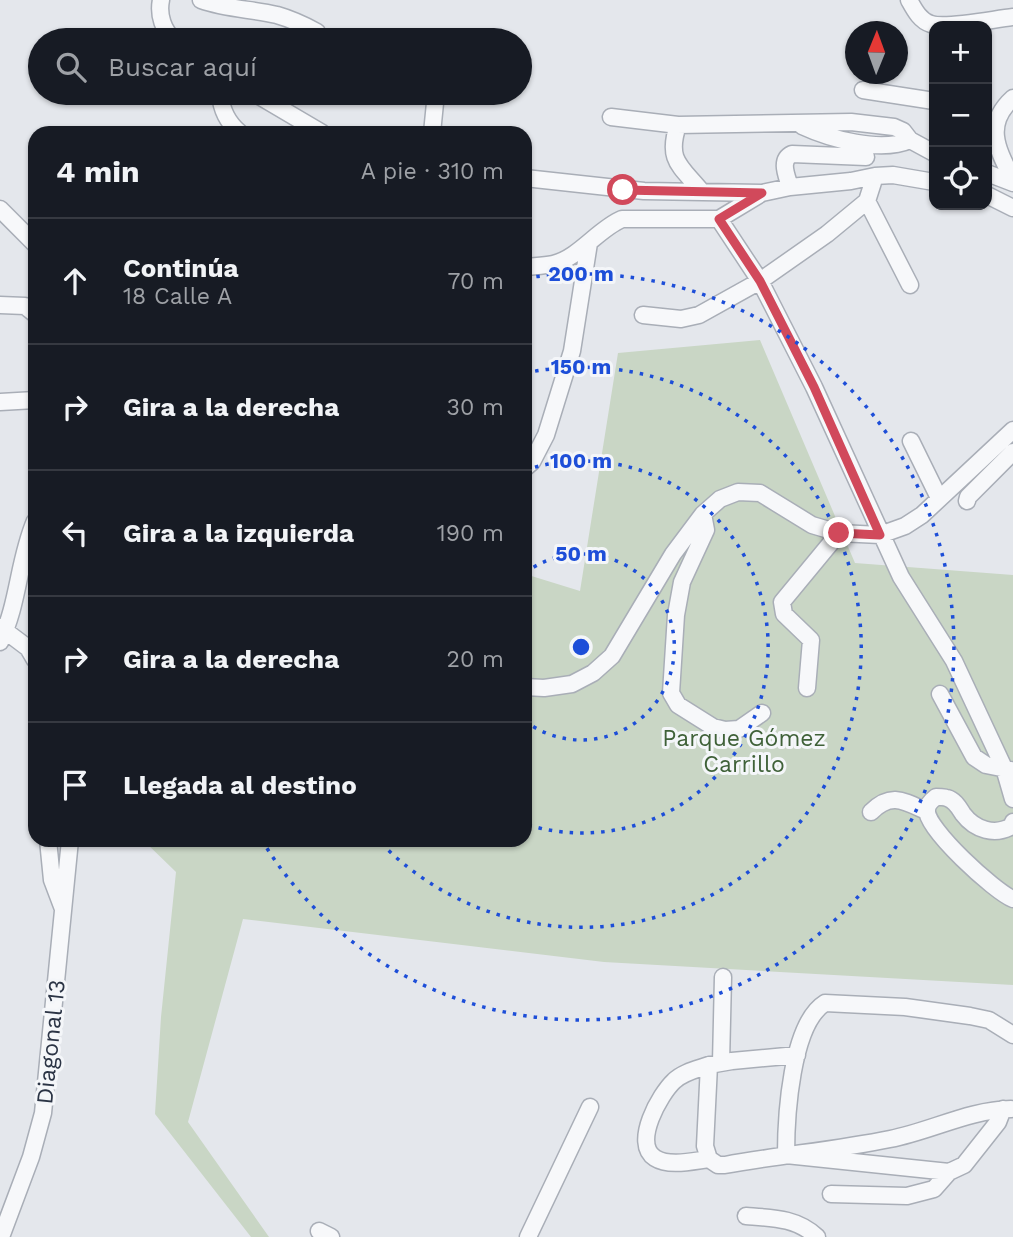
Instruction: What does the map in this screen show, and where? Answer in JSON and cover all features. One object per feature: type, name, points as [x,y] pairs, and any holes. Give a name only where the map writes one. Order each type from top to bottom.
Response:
[{"type":"street","points":[[162,0],[159,12],[166,28]]},
{"type":"street","points":[[201,0],[222,7],[275,15],[309,28]]},
{"type":"street","points":[[909,0],[915,13],[930,24],[957,24],[1013,16]]},
{"type":"street","points":[[863,90],[929,100]]},
{"type":"street","points":[[1013,98],[994,111],[997,121],[996,141],[1013,182]]},
{"type":"street","points":[[222,105],[233,126]]},
{"type":"street","points":[[274,105],[309,126]]},
{"type":"street","points":[[433,126],[435,105]]},
{"type":"street","points":[[611,117],[678,125],[796,124],[830,137],[866,144],[888,146],[910,140],[929,150]]},
{"type":"street","points":[[678,125],[672,147],[675,160],[702,192]]},
{"type":"street","points":[[790,187],[785,162],[787,156],[866,156]]},
{"type":"street","points":[[532,179],[623,190],[762,193],[875,176],[893,175],[929,180]]},
{"type":"street","points":[[992,175],[1013,182]]},
{"type":"street","points":[[643,315],[681,319],[699,315],[760,281],[827,234],[867,201],[875,176]]},
{"type":"street","points":[[622,219],[623,190]]},
{"type":"street","points":[[532,266],[555,264],[589,243],[609,224],[622,219],[719,219],[762,193]]},
{"type":"street","points":[[992,198],[1013,208]]},
{"type":"street","points":[[867,201],[909,285]]},
{"type":"street","points":[[0,209],[28,237]]},
{"type":"street","points":[[719,219],[760,281],[814,387],[901,578],[954,660],[1009,769],[1013,799]]},
{"type":"street","points":[[532,462],[546,435],[572,351],[589,243]]},
{"type":"street","points":[[0,305],[19,305],[28,309]]},
{"type":"street","points":[[0,402],[28,400]]},
{"type":"street","points":[[532,687],[572,684],[593,673],[612,656],[673,555],[704,514],[720,499],[738,492],[760,494],[812,524],[839,533],[880,535],[914,520],[1013,430]]},
{"type":"street","points":[[911,441],[939,498]]},
{"type":"street","points":[[967,501],[1013,452]]},
{"type":"street","points":[[704,514],[706,530],[682,582],[676,615],[671,692],[678,705],[713,727],[725,730],[739,729],[762,713]]},
{"type":"street","points":[[807,688],[810,640],[784,614],[782,602],[839,533]]},
{"type":"street","points":[[28,542],[15,604],[2,633],[28,652]]},
{"type":"street","points":[[940,694],[974,757],[986,765],[1009,769]]},
{"type":"street","points":[[1013,822],[1012,826],[1001,832],[989,830],[965,817],[956,803],[947,797],[936,797],[926,811],[930,824],[966,862],[1004,895],[1013,898]]},
{"type":"street","points":[[871,812],[878,804],[894,800],[926,811]]},
{"type":"street","points":[[49,847],[52,880],[64,903]]},
{"type":"street","points":[[56,847],[64,903]]},
{"type":"street","name":"Diagonal 13","points":[[1,1237],[31,1157],[43,1113],[69,847]]},
{"type":"street","points":[[709,1159],[705,1146],[723,977]]},
{"type":"street","points":[[786,1155],[789,1091],[797,1055],[814,1010],[825,1003],[905,1007],[970,1016],[989,1020],[1013,1035]]},
{"type":"street","points":[[797,1055],[715,1064],[675,1080],[646,1130],[649,1153],[656,1159],[669,1162],[709,1159],[718,1165],[725,1165],[894,1138],[991,1110],[1008,1109]]},
{"type":"street","points":[[528,1237],[590,1107]]},
{"type":"street","points":[[831,1194],[907,1196],[934,1189],[949,1172],[964,1166],[1008,1109]]},
{"type":"street","points":[[786,1155],[949,1172]]},
{"type":"street","points":[[746,1216],[795,1222],[817,1237]]},
{"type":"green space","name":"Parque Gómez Carrillo","points":[[760,340],[855,563],[1013,575],[1013,985],[604,962],[243,919],[188,1122],[269,1237],[251,1237],[155,1114],[161,1017],[176,872],[150,847],[532,847],[532,576],[580,591],[618,353]]},
{"type":"route","points":[[623,190],[762,193],[737,211],[719,219],[760,281],[814,387],[880,535],[839,533]]}]
